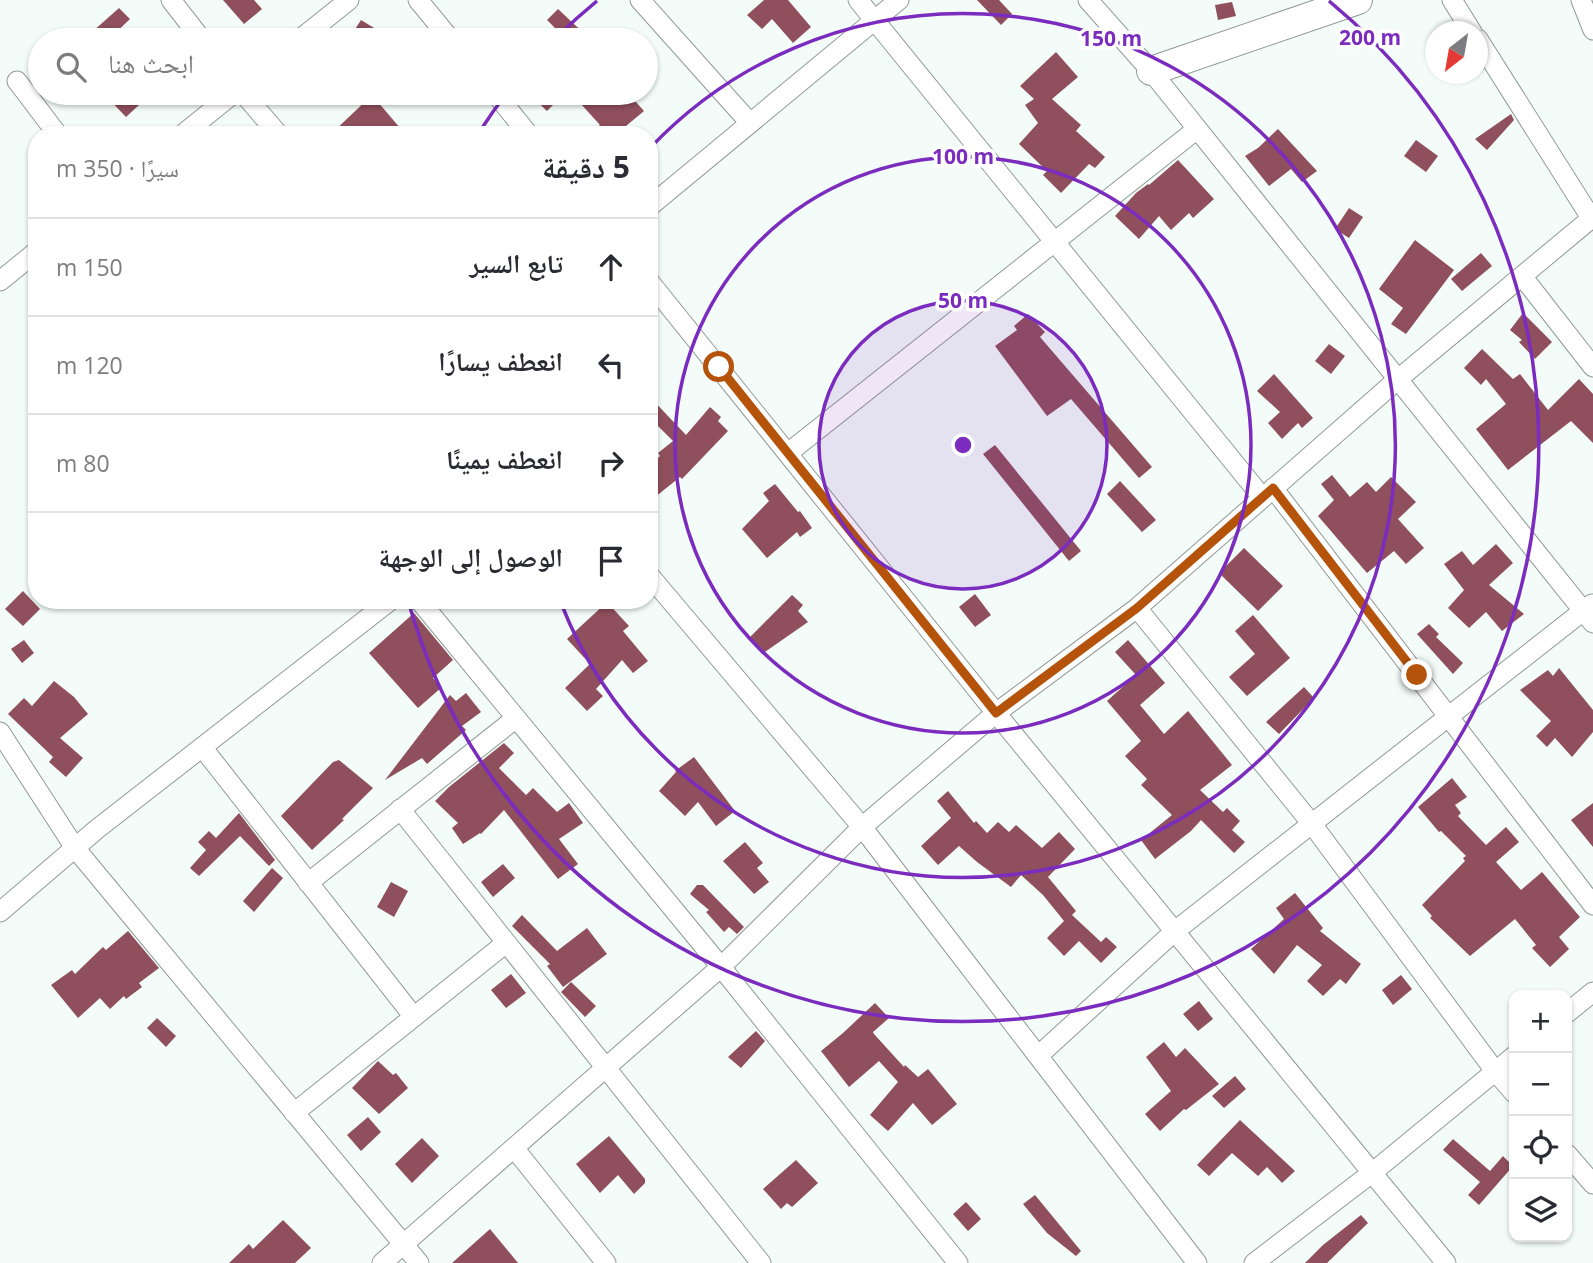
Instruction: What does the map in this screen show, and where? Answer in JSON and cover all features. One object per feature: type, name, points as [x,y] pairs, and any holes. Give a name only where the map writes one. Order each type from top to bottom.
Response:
[{"type":"street","points":[[171,0],[193,28]]},
{"type":"street","points":[[314,28],[349,0]]},
{"type":"street","points":[[418,0],[441,28]]},
{"type":"street","points":[[639,0],[750,123]]},
{"type":"street","points":[[859,0],[1055,242],[1267,492],[1449,716],[1593,905]]},
{"type":"street","points":[[658,199],[899,0]]},
{"type":"street","points":[[1038,1056],[1175,931],[1449,716],[1590,613],[1397,380],[1152,71],[1088,0]]},
{"type":"street","points":[[1152,71],[1359,0]]},
{"type":"street","points":[[1452,0],[1465,21]]},
{"type":"street","points":[[1581,0],[1593,30]]},
{"type":"street","points":[[382,1263],[721,967],[862,827],[996,713],[1137,608],[1397,380],[1592,217],[1488,55]]},
{"type":"street","points":[[17,81],[28,95]]},
{"type":"street","points":[[35,105],[51,126]]},
{"type":"street","points":[[193,126],[219,105]]},
{"type":"street","points":[[253,105],[270,126]]},
{"type":"street","points":[[505,105],[522,126]]},
{"type":"street","points":[[788,453],[1197,129]]},
{"type":"street","points":[[0,281],[28,258]]},
{"type":"street","points":[[1522,276],[1593,367]]},
{"type":"street","points":[[658,292],[996,713],[1446,1263]]},
{"type":"street","points":[[658,586],[862,827],[1197,1263]]},
{"type":"street","points":[[1137,608],[1312,824],[1509,1087]]},
{"type":"street","points":[[0,912],[75,848],[379,609]]},
{"type":"street","points":[[426,609],[721,967],[958,1263]]},
{"type":"street","points":[[308,883],[516,718]]},
{"type":"street","points":[[0,732],[75,848],[419,1263]]},
{"type":"street","points":[[202,747],[414,1017]]},
{"type":"street","points":[[400,809],[761,1263]]},
{"type":"street","points":[[295,1113],[506,943]]},
{"type":"street","points":[[1572,1009],[1593,992]]},
{"type":"street","points":[[1254,1263],[1373,1172],[1509,1060]]},
{"type":"street","points":[[514,1148],[606,1263]]},
{"type":"street","points":[[1572,1160],[1593,1184]]},
{"type":"building","points":[[223,0],[254,0],[262,9],[244,24]]},
{"type":"building","points":[[764,0],[788,0],[811,27],[793,43],[772,19],[762,29],[747,15]]},
{"type":"building","points":[[977,0],[999,0],[1012,14],[1001,25]]},
{"type":"building","points":[[1232,2],[1236,16],[1218,20],[1215,5]]},
{"type":"building","points":[[119,8],[130,19],[121,28],[96,28]]},
{"type":"building","points":[[558,9],[578,28],[555,28],[547,20]]},
{"type":"building","points":[[361,20],[374,28],[356,28]]},
{"type":"building","points":[[1056,52],[1078,77],[1052,99],[1081,125],[1076,131],[1105,157],[1095,168],[1089,164],[1061,193],[1043,175],[1047,171],[1019,144],[1038,123],[1025,105],[1034,99],[1020,86]]},
{"type":"building","points":[[114,105],[139,105],[126,117]]},
{"type":"building","points":[[362,105],[380,105],[398,126],[339,126]]},
{"type":"building","points":[[541,105],[553,105],[547,111]]},
{"type":"building","points":[[582,105],[639,105],[644,111],[626,126],[600,125]]},
{"type":"building","points":[[1511,114],[1514,120],[1487,150],[1475,139]]},
{"type":"building","points":[[1278,129],[1317,171],[1302,182],[1291,169],[1269,186],[1245,156]]},
{"type":"building","points":[[1416,140],[1438,156],[1426,172],[1404,156]]},
{"type":"building","points":[[1178,160],[1214,199],[1193,218],[1189,213],[1171,230],[1159,216],[1139,239],[1115,216],[1136,193]]},
{"type":"building","points":[[1349,208],[1363,217],[1349,238],[1335,229]]},
{"type":"building","points":[[1415,240],[1454,270],[1406,334],[1391,324],[1403,308],[1379,289]]},
{"type":"building","points":[[1481,253],[1492,266],[1462,291],[1451,279]]},
{"type":"building","points":[[1523,313],[1552,342],[1535,359],[1519,342],[1522,340],[1510,330]]},
{"type":"building","points":[[1028,314],[1045,332],[1040,337],[1152,467],[1139,478],[1071,399],[1047,416],[995,346],[1017,330],[1014,326]]},
{"type":"building","points":[[1329,344],[1345,356],[1331,374],[1315,361]]},
{"type":"building","points":[[1482,349],[1513,379],[1520,374],[1548,410],[1579,379],[1593,394],[1593,443],[1571,421],[1508,470],[1476,429],[1506,404],[1486,379],[1481,385],[1464,368]]},
{"type":"building","points":[[1274,374],[1313,418],[1302,428],[1298,423],[1282,439],[1268,423],[1280,412],[1257,391]]},
{"type":"building","points":[[658,405],[686,435],[710,407],[721,417],[718,421],[728,431],[682,479],[680,477],[658,495],[658,453],[673,441],[658,426]]},
{"type":"building","points":[[995,445],[1081,551],[1069,561],[983,454]]},
{"type":"building","points":[[1332,475],[1350,497],[1367,482],[1376,492],[1391,477],[1416,502],[1398,519],[1424,548],[1406,564],[1394,551],[1367,573],[1318,516],[1334,500],[1321,484]]},
{"type":"building","points":[[1120,481],[1156,520],[1142,532],[1107,494]]},
{"type":"building","points":[[775,484],[812,528],[800,537],[797,532],[767,558],[742,529],[769,501],[763,493]]},
{"type":"building","points":[[1496,544],[1513,563],[1489,585],[1524,614],[1502,631],[1486,612],[1469,628],[1448,608],[1464,590],[1444,564],[1462,551],[1473,565]]},
{"type":"building","points":[[1244,548],[1283,586],[1258,611],[1219,573]]},
{"type":"building","points":[[23,591],[28,596],[28,609],[40,609],[23,626],[5,609]]},
{"type":"building","points":[[975,594],[991,615],[975,627],[959,607]]},
{"type":"building","points":[[792,595],[803,605],[798,611],[808,622],[762,654],[750,637]]},
{"type":"building","points":[[599,609],[613,609],[629,626],[623,631],[648,661],[633,673],[622,660],[596,689],[603,696],[587,711],[565,688],[590,664],[567,639]]},
{"type":"building","points":[[414,613],[453,660],[433,678],[442,687],[418,708],[369,653]]},
{"type":"building","points":[[1253,615],[1290,658],[1247,696],[1229,677],[1255,654],[1235,631]]},
{"type":"building","points":[[1429,624],[1439,634],[1436,637],[1463,663],[1453,674],[1417,634]]},
{"type":"building","points":[[24,640],[34,653],[22,663],[11,649]]},
{"type":"building","points":[[1128,640],[1165,683],[1140,705],[1164,734],[1188,711],[1232,765],[1200,790],[1223,812],[1227,808],[1240,821],[1232,830],[1245,842],[1234,853],[1201,820],[1155,859],[1141,840],[1172,815],[1141,785],[1147,779],[1125,756],[1141,741],[1107,701],[1136,675],[1115,652]]},
{"type":"building","points":[[1559,668],[1593,710],[1593,732],[1572,757],[1555,738],[1547,747],[1536,736],[1551,721],[1520,690],[1548,670],[1553,676]]},
{"type":"building","points":[[54,681],[74,697],[88,714],[60,738],[83,758],[66,777],[49,762],[53,757],[8,714],[24,698],[32,706]]},
{"type":"building","points":[[1304,687],[1314,698],[1279,734],[1266,722]]},
{"type":"building","points":[[466,693],[481,712],[462,726],[466,730],[427,764],[422,758],[385,780],[450,695],[456,701]]},
{"type":"building","points":[[504,743],[514,753],[499,768],[526,795],[533,788],[557,812],[569,803],[583,823],[559,839],[578,864],[558,879],[504,810],[481,834],[463,844],[452,828],[458,823],[435,801]]},
{"type":"building","points":[[694,757],[735,811],[716,826],[698,802],[685,816],[659,791],[675,771]]},
{"type":"building","points":[[339,760],[373,788],[312,850],[281,816],[333,762]]},
{"type":"building","points":[[1452,778],[1467,797],[1455,805],[1461,813],[1458,816],[1486,845],[1506,827],[1519,842],[1496,862],[1521,890],[1542,872],[1580,917],[1559,937],[1569,949],[1550,967],[1532,948],[1536,945],[1515,919],[1470,956],[1430,918],[1432,916],[1422,905],[1465,861],[1463,858],[1466,856],[1439,832],[1418,807]]},
{"type":"building","points":[[948,791],[974,823],[976,821],[987,833],[998,822],[1009,832],[1016,825],[1042,848],[1059,832],[1075,849],[1048,877],[1076,911],[1072,915],[1101,942],[1106,937],[1117,947],[1101,963],[1079,941],[1064,956],[1047,938],[1064,921],[1043,895],[1021,875],[1011,887],[959,846],[938,865],[921,846],[951,818],[937,801]]},
{"type":"building","points":[[1593,803],[1593,847],[1571,820]]},
{"type":"building","points":[[239,813],[275,860],[269,866],[240,836],[199,876],[190,868],[206,850],[198,842],[209,831],[216,838]]},
{"type":"building","points":[[745,842],[763,863],[757,868],[769,882],[754,894],[723,861]]},
{"type":"building","points":[[503,864],[515,878],[493,897],[481,882]]},
{"type":"building","points":[[272,868],[283,878],[254,912],[243,901]]},
{"type":"building","points":[[391,882],[408,891],[394,917],[377,907]]},
{"type":"building","points":[[697,885],[703,885],[744,927],[737,934],[729,927],[724,932],[706,912],[709,910],[690,894]]},
{"type":"building","points":[[1295,893],[1323,928],[1320,931],[1361,964],[1346,984],[1340,979],[1323,996],[1307,981],[1322,965],[1297,945],[1274,974],[1251,949],[1284,919],[1276,908]]},
{"type":"building","points":[[522,915],[557,951],[587,928],[607,954],[563,987],[547,966],[550,964],[512,926]]},
{"type":"building","points":[[128,931],[159,968],[139,983],[142,987],[126,999],[124,996],[110,1009],[100,998],[78,1018],[51,985],[72,970],[75,974],[103,947],[106,950]]},
{"type":"building","points":[[511,974],[526,993],[506,1008],[491,990]]},
{"type":"building","points":[[1401,975],[1412,989],[1393,1005],[1382,990]]},
{"type":"building","points":[[571,982],[596,1006],[585,1017],[561,992]]},
{"type":"building","points":[[1199,1001],[1213,1019],[1198,1031],[1183,1014]]},
{"type":"building","points":[[875,1003],[889,1018],[874,1034],[904,1067],[905,1065],[918,1077],[928,1069],[957,1104],[932,1125],[913,1103],[888,1131],[870,1115],[898,1082],[879,1061],[849,1087],[821,1051]]},
{"type":"building","points":[[157,1018],[176,1036],[166,1047],[147,1028]]},
{"type":"building","points":[[756,1031],[765,1041],[741,1068],[728,1057]]},
{"type":"building","points":[[1164,1042],[1176,1057],[1185,1048],[1219,1084],[1184,1109],[1160,1131],[1145,1114],[1171,1091],[1146,1057]]},
{"type":"building","points":[[378,1061],[393,1075],[396,1073],[408,1088],[379,1114],[352,1088]]},
{"type":"building","points":[[1235,1076],[1246,1089],[1224,1108],[1212,1096]]},
{"type":"building","points":[[368,1117],[381,1132],[361,1151],[347,1135]]},
{"type":"building","points":[[1240,1120],[1295,1171],[1282,1183],[1267,1167],[1258,1176],[1232,1153],[1209,1176],[1197,1165]]},
{"type":"building","points":[[609,1136],[645,1179],[645,1183],[634,1194],[618,1175],[600,1193],[576,1164]]},
{"type":"building","points":[[422,1138],[439,1156],[412,1183],[395,1164]]},
{"type":"building","points":[[1453,1139],[1490,1171],[1503,1156],[1509,1162],[1509,1171],[1479,1205],[1468,1195],[1480,1182],[1443,1150]]},
{"type":"building","points":[[796,1160],[818,1183],[792,1207],[787,1203],[781,1209],[763,1189]]},
{"type":"building","points":[[1035,1195],[1081,1251],[1076,1256],[1047,1233],[1023,1204]]},
{"type":"building","points":[[966,1202],[981,1219],[968,1231],[953,1214]]},
{"type":"building","points":[[1361,1215],[1368,1223],[1327,1263],[1305,1263],[1323,1245]]},
{"type":"building","points":[[283,1220],[311,1248],[295,1263],[229,1263],[249,1244],[253,1249]]},
{"type":"building","points":[[490,1229],[518,1263],[452,1263]]},
{"type":"route","points":[[719,367],[996,713],[1137,608],[1273,488],[1417,675]]}]
